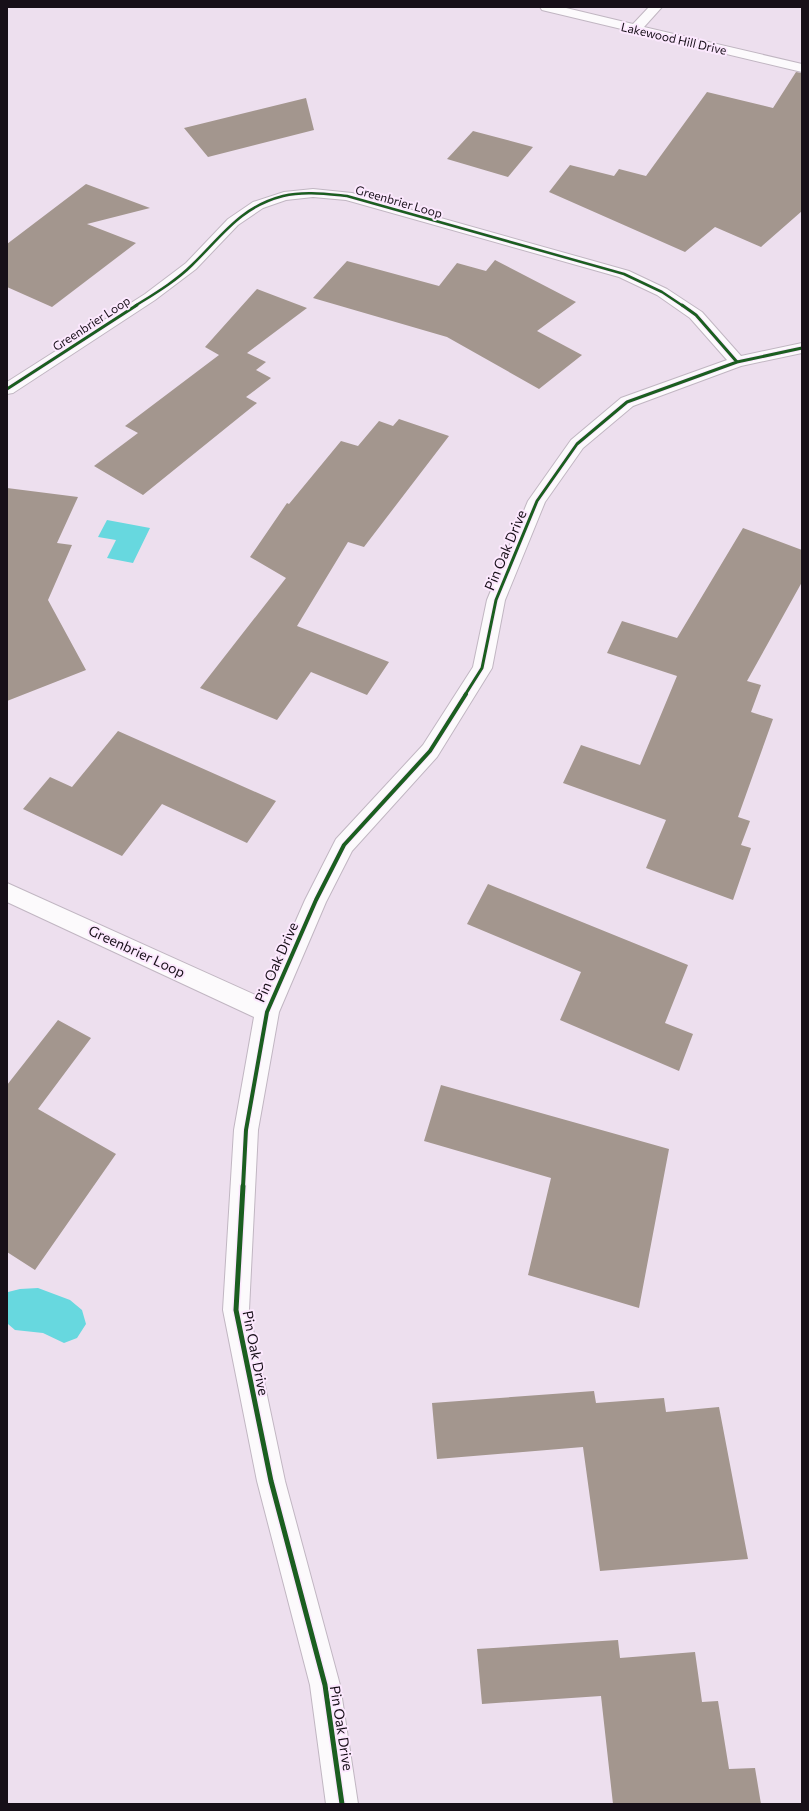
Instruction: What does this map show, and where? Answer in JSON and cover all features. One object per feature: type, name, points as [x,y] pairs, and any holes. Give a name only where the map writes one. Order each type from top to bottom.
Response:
[{"type":"street","name":"Lakewood Hill Drive","points":[[546,7],[802,68]]},
{"type":"street","points":[[636,28],[656,7]]},
{"type":"street","name":"Greenbrier Loop","points":[[7,389],[150,297],[191,266],[233,222],[258,205],[284,196],[314,193],[347,196],[624,274],[662,292],[696,315],[737,362]]},
{"type":"street","name":"Pin Oak Drive","points":[[342,1804],[325,1685],[271,1481],[236,1310],[246,1130],[267,1012],[316,900],[344,845],[430,751],[482,668],[496,600],[537,501],[577,444],[627,402],[737,362],[802,348]]},
{"type":"street","name":"Greenbrier Loop","points":[[7,892],[267,1012]]},
{"type":"water","points":[[107,520],[150,528],[133,563],[107,558],[116,540],[98,537]]},
{"type":"water","points":[[38,1288],[70,1300],[82,1310],[86,1324],[77,1338],[64,1343],[43,1333],[15,1330],[8,1324],[8,1292],[20,1289]]},
{"type":"building","points":[[796,72],[802,73],[802,211],[761,247],[715,227],[685,252],[549,192],[570,165],[614,176],[619,169],[646,176],[707,92],[773,108]]},
{"type":"building","points":[[306,98],[314,130],[208,157],[184,128]]},
{"type":"building","points":[[473,131],[533,147],[508,177],[447,159]]},
{"type":"building","points":[[86,184],[150,208],[87,224],[136,243],[52,307],[7,287],[7,244]]},
{"type":"building","points":[[495,260],[576,302],[537,331],[582,355],[539,389],[447,337],[313,298],[347,261],[439,286],[457,263],[486,271]]},
{"type":"building","points":[[257,289],[307,308],[247,353],[266,362],[256,370],[271,378],[246,397],[257,403],[143,495],[94,466],[138,433],[125,426],[219,355],[205,347]]},
{"type":"building","points":[[399,419],[449,436],[364,547],[348,542],[297,626],[389,662],[367,695],[311,672],[277,720],[200,688],[286,578],[250,557],[287,503],[289,504],[341,441],[358,446],[379,421],[393,426]]},
{"type":"building","points":[[7,488],[78,497],[57,543],[72,545],[48,600],[86,670],[7,701]]},
{"type":"building","points":[[743,528],[802,550],[802,582],[747,681],[761,685],[751,712],[773,719],[738,817],[750,821],[741,845],[751,848],[733,900],[646,868],[666,820],[563,783],[581,745],[640,765],[677,676],[607,653],[622,621],[677,638]]},
{"type":"building","points":[[118,731],[276,801],[247,843],[162,804],[122,856],[23,809],[50,777],[72,787]]},
{"type":"building","points":[[488,884],[688,965],[665,1023],[693,1034],[679,1071],[560,1020],[581,972],[467,924]]},
{"type":"building","points":[[58,1020],[91,1038],[38,1109],[116,1154],[35,1270],[7,1252],[7,1085]]},
{"type":"building","points":[[441,1085],[669,1149],[639,1308],[528,1275],[551,1178],[424,1141]]},
{"type":"building","points":[[594,1391],[596,1403],[664,1398],[666,1412],[719,1407],[748,1559],[600,1571],[583,1447],[437,1459],[432,1403]]},
{"type":"building","points":[[618,1640],[620,1658],[695,1652],[702,1702],[718,1701],[729,1769],[755,1768],[761,1804],[613,1804],[601,1696],[482,1704],[477,1649]]},
{"type":"cycle path","points":[[7,389],[150,297],[191,266],[233,222],[258,205],[284,196],[313,193],[347,196],[624,274],[662,292],[696,315],[737,362]]},
{"type":"cycle path","points":[[342,1804],[325,1685],[271,1481],[236,1310],[246,1130],[267,1012],[316,900],[344,845],[430,751],[482,668],[496,600],[537,501],[577,444],[627,402],[737,362],[802,348]]}]
